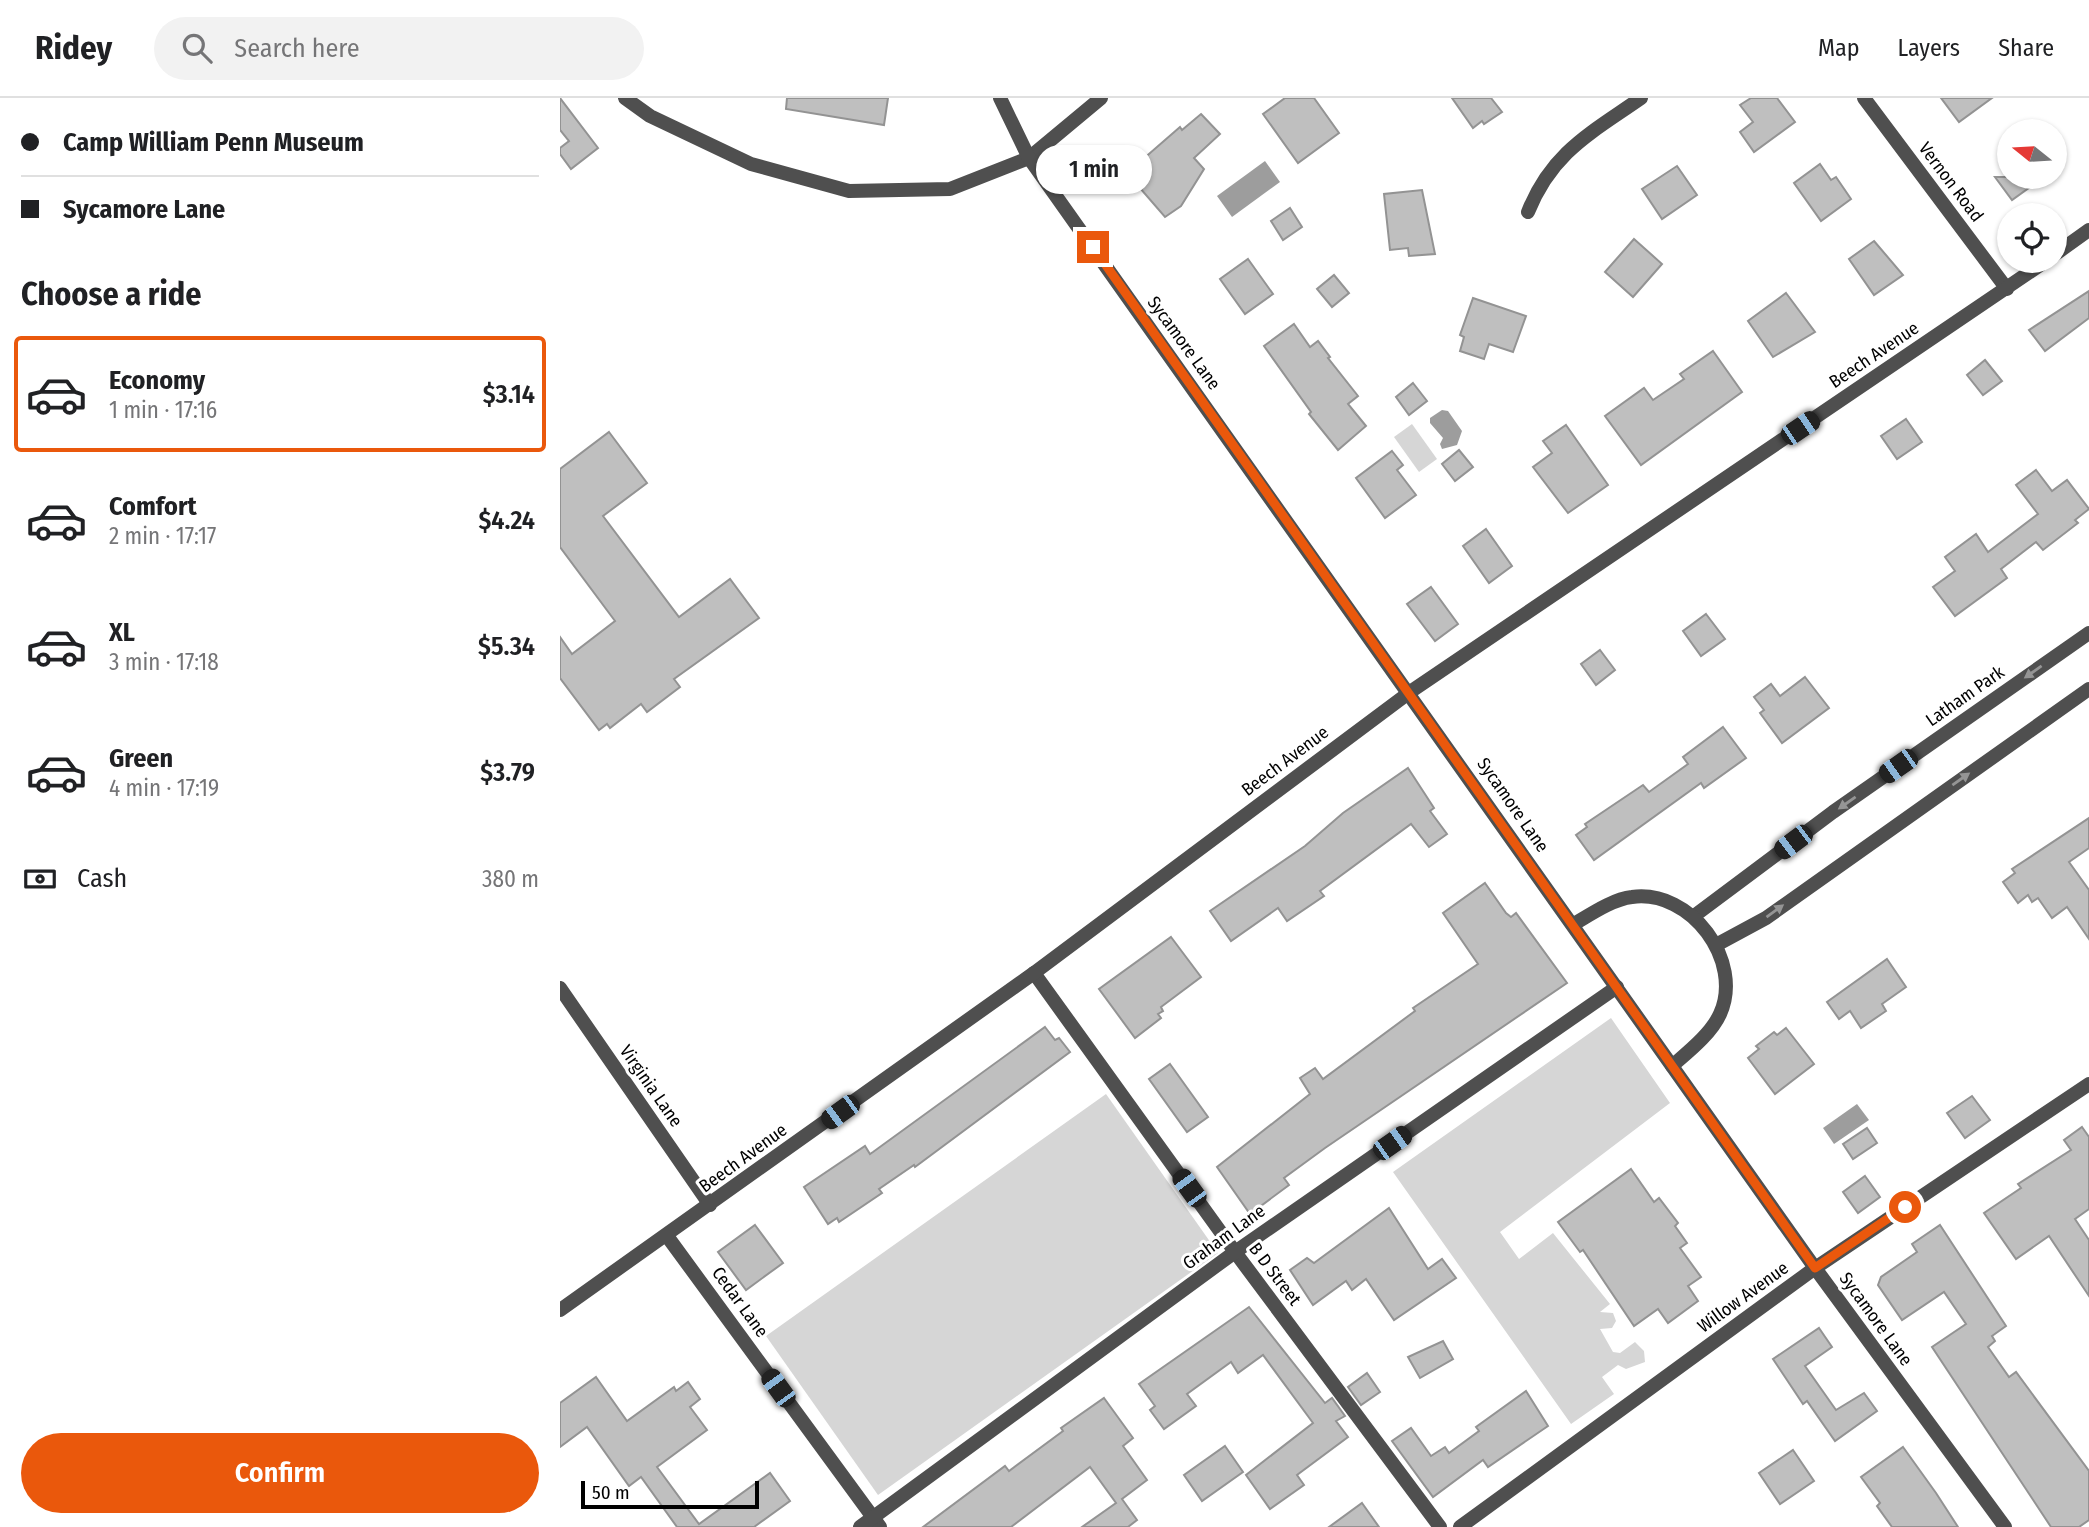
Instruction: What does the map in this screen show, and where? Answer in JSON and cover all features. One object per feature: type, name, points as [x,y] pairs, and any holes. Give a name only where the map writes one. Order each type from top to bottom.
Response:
[{"type":"street","points":[[625,98],[650,116],[751,164],[849,191],[950,189],[1029,158],[1101,98]]},
{"type":"street","name":"Sycamore Lane","points":[[1000,98],[1029,158],[1410,692],[1815,1268],[2006,1527]]},
{"type":"street","points":[[1528,212],[1550,167],[1569,149],[1641,98]]},
{"type":"street","name":"Vernon Road","points":[[1864,98],[2007,289]]},
{"type":"street","points":[[2067,246],[2089,230]]},
{"type":"street","name":"Beech Avenue","points":[[560,1310],[1034,973],[1410,692],[2029,273]]},
{"type":"street","name":"Latham Park","points":[[1694,916],[1833,813],[2089,633]]},
{"type":"street","points":[[1716,944],[1766,918],[2089,689]]},
{"type":"street","points":[[1574,924],[1597,911],[1633,897],[1665,901],[1694,916],[1716,944],[1725,979],[1720,1014],[1693,1048],[1672,1066]]},
{"type":"street","name":"B D Street","points":[[1034,973],[1235,1252],[1440,1527]]},
{"type":"street","name":"Graham Lane","points":[[860,1527],[877,1522],[1235,1252],[1617,987]]},
{"type":"street","name":"Virginia Lane","points":[[560,988],[710,1205]]},
{"type":"street","name":"Willow Avenue","points":[[1460,1527],[1815,1268],[2089,1084]]},
{"type":"street","name":"Cedar Lane","points":[[667,1236],[877,1522]]},
{"type":"shaded area","points":[[1265,161],[1280,182],[1232,217],[1217,196]]},
{"type":"shaded area","points":[[1442,410],[1448,411],[1462,431],[1457,445],[1442,449],[1440,444],[1443,438],[1430,423],[1430,418]]},
{"type":"shaded area","points":[[1412,424],[1437,459],[1419,472],[1394,437]]},
{"type":"shaded area","points":[[1611,1018],[1670,1103],[1500,1232],[1519,1259],[1553,1233],[1610,1304],[1600,1312],[1613,1313],[1616,1321],[1612,1328],[1600,1329],[1613,1352],[1620,1353],[1635,1342],[1644,1351],[1645,1362],[1626,1369],[1618,1365],[1602,1377],[1614,1394],[1571,1424],[1393,1172]]},
{"type":"shaded area","points":[[1106,1094],[1218,1253],[878,1495],[766,1336]]},
{"type":"shaded area","points":[[1857,1104],[1869,1120],[1834,1144],[1823,1128]]},
{"type":"building","points":[[560,98],[598,148],[571,169],[560,154],[560,148],[569,141],[560,130]]},
{"type":"building","points":[[787,98],[888,98],[884,125],[786,109]]},
{"type":"building","points":[[1285,98],[1314,98],[1339,133],[1298,163],[1263,114]]},
{"type":"building","points":[[1452,98],[1491,98],[1502,112],[1473,128]]},
{"type":"building","points":[[1751,98],[1777,98],[1795,122],[1754,152],[1740,132],[1753,122],[1740,105]]},
{"type":"building","points":[[1941,98],[1992,98],[1959,122]]},
{"type":"building","points":[[1201,114],[1220,134],[1194,158],[1204,169],[1181,206],[1165,217],[1127,173],[1180,127],[1182,130]]},
{"type":"building","points":[[1820,164],[1831,180],[1836,177],[1851,199],[1821,221],[1794,183]]},
{"type":"building","points":[[1677,166],[1697,195],[1662,219],[1642,189]]},
{"type":"building","points":[[2004,189],[2027,189],[2012,200]]},
{"type":"building","points":[[1422,190],[1435,254],[1409,256],[1408,248],[1390,250],[1384,194]]},
{"type":"building","points":[[1290,208],[1302,227],[1283,240],[1271,221]]},
{"type":"building","points":[[1634,239],[1662,264],[1633,297],[1605,272]]},
{"type":"building","points":[[1874,241],[1903,275],[1874,295],[1849,259]]},
{"type":"building","points":[[1248,259],[1273,294],[1245,314],[1220,279]]},
{"type":"building","points":[[1334,275],[1349,293],[1332,307],[1317,289]]},
{"type":"building","points":[[2089,291],[2089,318],[2045,351],[2029,330]]},
{"type":"building","points":[[1786,293],[1815,332],[1773,357],[1748,321]]},
{"type":"building","points":[[1473,298],[1526,316],[1513,352],[1489,344],[1484,359],[1460,351],[1464,337],[1460,335]]},
{"type":"building","points":[[1294,324],[1310,347],[1318,341],[1358,396],[1348,404],[1366,426],[1338,450],[1309,414],[1311,412],[1264,346]]},
{"type":"building","points":[[1713,351],[1742,392],[1641,465],[1605,416],[1644,388],[1653,400],[1684,379],[1680,374]]},
{"type":"building","points":[[1985,360],[2002,381],[1983,395],[1967,375]]},
{"type":"building","points":[[1413,383],[1427,401],[1409,415],[1396,397]]},
{"type":"building","points":[[1906,419],[1922,442],[1897,459],[1881,436]]},
{"type":"building","points":[[1566,425],[1608,485],[1568,513],[1533,467],[1552,453],[1543,441]]},
{"type":"building","points":[[609,432],[647,483],[603,516],[679,617],[730,579],[759,618],[674,679],[680,687],[647,712],[641,704],[610,728],[607,724],[599,730],[560,678],[560,637],[572,654],[615,621],[560,547],[560,469]]},
{"type":"building","points":[[1459,450],[1473,467],[1455,481],[1442,464]]},
{"type":"building","points":[[1392,451],[1403,465],[1397,470],[1416,495],[1385,518],[1356,478]]},
{"type":"building","points":[[2036,470],[2052,491],[2067,480],[2089,509],[2075,520],[2078,523],[2043,550],[2036,542],[2001,569],[2007,578],[1955,616],[1933,587],[1955,571],[1945,557],[1976,534],[1988,552],[2038,514],[2016,485]]},
{"type":"building","points":[[1486,529],[1512,566],[1489,583],[1463,546]]},
{"type":"building","points":[[1431,587],[1458,624],[1435,641],[1407,604]]},
{"type":"building","points":[[1706,614],[1725,639],[1701,656],[1683,631]]},
{"type":"building","points":[[1600,650],[1615,670],[1596,685],[1581,664]]},
{"type":"building","points":[[1805,677],[1829,708],[1782,743],[1760,713],[1764,710],[1754,697],[1771,684],[1780,696]]},
{"type":"building","points":[[1723,727],[1746,758],[1704,788],[1701,783],[1594,860],[1576,835],[1587,827],[1585,824],[1643,785],[1649,792],[1688,764],[1683,757]]},
{"type":"building","points":[[1408,768],[1434,808],[1430,811],[1447,834],[1429,847],[1411,824],[1320,891],[1324,896],[1287,921],[1278,908],[1231,941],[1210,911],[1305,846],[1343,813]]},
{"type":"building","points":[[2089,818],[2089,848],[2069,862],[2089,890],[2089,939],[2067,907],[2052,918],[2038,898],[2032,902],[2028,895],[2018,903],[2003,882],[2015,873],[2012,869]]},
{"type":"building","points":[[1485,883],[1506,913],[1511,917],[1516,913],[1567,983],[1325,1148],[1284,1178],[1289,1185],[1250,1214],[1217,1167],[1310,1094],[1300,1078],[1315,1068],[1323,1079],[1415,1011],[1413,1008],[1478,964],[1443,913]]},
{"type":"building","points":[[1171,937],[1201,977],[1161,1007],[1163,1011],[1158,1014],[1161,1018],[1135,1038],[1099,989]]},
{"type":"building","points":[[1887,959],[1906,987],[1882,1004],[1886,1011],[1861,1028],[1850,1011],[1839,1019],[1827,1002]]},
{"type":"building","points":[[1045,1027],[1055,1040],[1059,1038],[1070,1052],[915,1167],[914,1165],[879,1189],[882,1193],[839,1222],[837,1218],[828,1224],[804,1187],[865,1146],[870,1154]]},
{"type":"building","points":[[1786,1028],[1814,1064],[1775,1094],[1748,1058],[1759,1049],[1756,1046],[1774,1032],[1777,1035]]},
{"type":"building","points":[[1170,1064],[1208,1117],[1187,1132],[1149,1079]]},
{"type":"building","points":[[1972,1096],[1990,1120],[1965,1138],[1947,1113]]},
{"type":"building","points":[[2082,1127],[2089,1137],[2089,1209],[2075,1219],[2089,1240],[2089,1296],[2049,1236],[2016,1259],[1984,1213],[2021,1188],[2018,1184],[2071,1150],[2064,1140]]},
{"type":"building","points":[[1867,1128],[1877,1143],[1853,1159],[1843,1144]]},
{"type":"building","points":[[1631,1169],[1654,1202],[1659,1198],[1678,1223],[1675,1226],[1687,1243],[1680,1248],[1701,1277],[1688,1286],[1698,1301],[1668,1323],[1658,1309],[1634,1326],[1583,1250],[1580,1252],[1558,1222]]},
{"type":"building","points":[[1865,1176],[1880,1197],[1858,1213],[1843,1192]]},
{"type":"building","points":[[1389,1208],[1428,1269],[1442,1259],[1456,1278],[1394,1320],[1366,1279],[1352,1290],[1346,1281],[1313,1305],[1290,1270],[1307,1258],[1314,1263]]},
{"type":"building","points":[[755,1225],[783,1263],[746,1290],[718,1252]]},
{"type":"building","points":[[1940,1225],[2006,1326],[1992,1336],[1995,1341],[1988,1347],[2009,1377],[2016,1372],[2089,1471],[2089,1520],[2079,1527],[2051,1527],[1932,1347],[1966,1324],[1944,1292],[1902,1320],[1878,1285],[1881,1277],[1917,1252],[1912,1244]]},
{"type":"building","points":[[1249,1307],[1325,1403],[1332,1398],[1345,1416],[1336,1421],[1348,1437],[1297,1475],[1304,1485],[1270,1509],[1246,1475],[1313,1423],[1263,1355],[1238,1373],[1231,1362],[1187,1394],[1196,1406],[1164,1429],[1150,1410],[1155,1406],[1139,1384]]},
{"type":"building","points":[[1819,1328],[1832,1347],[1805,1366],[1836,1410],[1864,1393],[1877,1411],[1835,1441],[1807,1401],[1803,1404],[1773,1359]]},
{"type":"building","points":[[1443,1341],[1453,1359],[1420,1378],[1408,1357]]},
{"type":"building","points":[[1367,1373],[1380,1392],[1361,1405],[1348,1387]]},
{"type":"building","points":[[596,1377],[627,1421],[674,1387],[676,1391],[688,1382],[700,1399],[690,1407],[707,1430],[657,1467],[699,1524],[770,1473],[790,1501],[754,1527],[677,1527],[641,1477],[629,1486],[587,1427],[560,1447],[560,1403]]},
{"type":"building","points":[[1526,1391],[1548,1426],[1488,1467],[1483,1460],[1433,1497],[1392,1441],[1411,1428],[1431,1456],[1445,1447],[1449,1453],[1479,1431],[1476,1427]]},
{"type":"building","points":[[1104,1398],[1133,1438],[1123,1446],[1147,1480],[1122,1499],[1137,1520],[1128,1527],[1082,1527],[1116,1503],[1090,1467],[1011,1527],[923,1527],[1005,1466],[1009,1471],[1063,1431],[1061,1428]]},
{"type":"building","points":[[1225,1446],[1243,1472],[1202,1501],[1184,1475]]},
{"type":"building","points":[[1903,1447],[1958,1527],[1892,1527],[1877,1506],[1880,1503],[1861,1477]]},
{"type":"building","points":[[1793,1450],[1814,1481],[1780,1504],[1759,1473]]},
{"type":"building","points":[[1362,1503],[1379,1527],[1329,1527]]},
{"type":"route","points":[[1093,247],[1440,734],[1815,1268],[1905,1207]]}]
